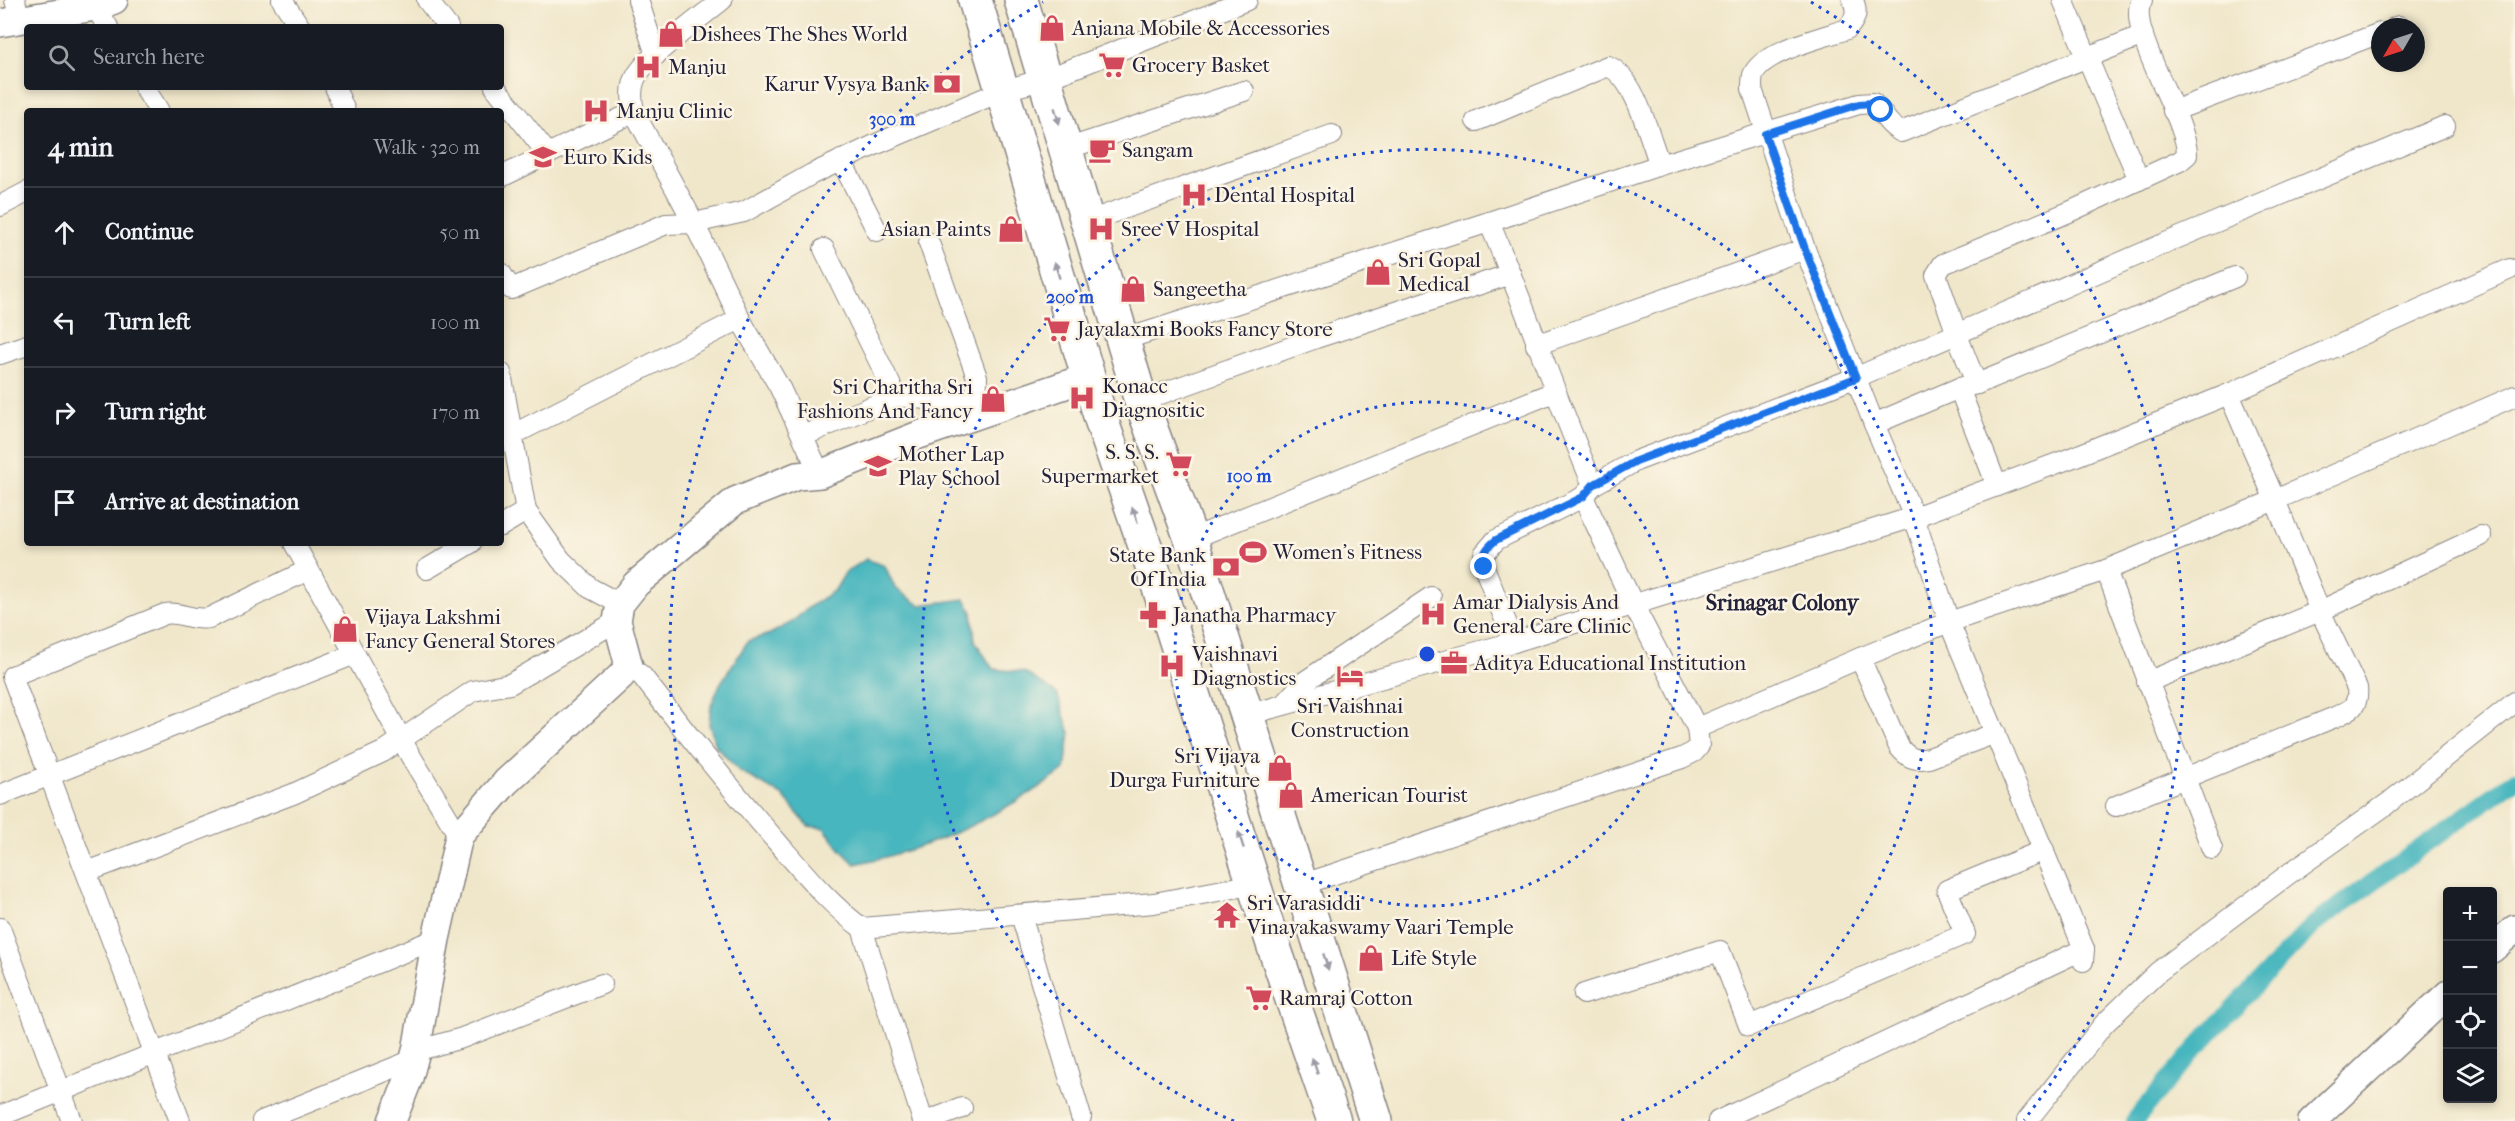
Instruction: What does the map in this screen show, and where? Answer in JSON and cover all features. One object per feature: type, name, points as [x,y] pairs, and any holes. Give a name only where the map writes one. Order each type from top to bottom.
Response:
[{"type":"highway","points":[[975,0],[1004,90],[1088,377],[1159,585],[1334,1121]]},
{"type":"highway","points":[[1021,0],[1141,401],[1191,539],[1376,1121]]},
{"type":"street","points":[[282,0],[298,24]]},
{"type":"street","points":[[427,0],[446,24]]},
{"type":"street","points":[[638,0],[656,55]]},
{"type":"street","points":[[722,0],[656,55],[636,75],[631,94],[634,112],[694,223],[740,319],[780,388],[820,474]]},
{"type":"street","points":[[504,278],[511,289],[666,224],[694,223],[744,212],[841,160],[1004,90],[1046,79],[1246,0]]},
{"type":"street","points":[[1720,1121],[2084,955],[2044,850],[1949,622],[1914,517],[1874,424],[1805,249],[1765,134],[1752,89],[1753,74],[1762,64],[1788,49],[1847,29],[1854,21],[1857,9],[1853,0]]},
{"type":"street","points":[[2063,0],[2139,180]]},
{"type":"street","points":[[1997,486],[1968,386],[1957,334],[1936,275],[1943,264],[2069,212],[2186,158],[2187,152],[2173,111],[2139,21],[2139,4],[2142,0]]},
{"type":"street","points":[[12,15],[106,11]]},
{"type":"street","points":[[1123,340],[1826,113],[1873,103],[1881,110],[1888,125],[1901,132],[2143,35]]},
{"type":"street","points":[[2173,111],[2371,36]]},
{"type":"street","points":[[1476,121],[1608,66],[1616,70],[1630,87],[1660,165]]},
{"type":"street","points":[[146,90],[157,108]]},
{"type":"street","points":[[336,90],[344,108]]},
{"type":"street","points":[[497,90],[547,153]]},
{"type":"street","points":[[1066,149],[1244,91]]},
{"type":"street","points":[[504,175],[634,112]]},
{"type":"street","points":[[1514,642],[1484,567],[1484,554],[1488,547],[1496,540],[1588,491],[1636,461],[1856,378],[2445,126]]},
{"type":"street","points":[[1086,222],[1332,135]]},
{"type":"street","points":[[841,160],[877,231]]},
{"type":"street","points":[[0,206],[24,194]]},
{"type":"street","points":[[1301,885],[1682,758],[1694,752],[1699,746],[1697,728],[1634,606],[1588,491],[1511,274],[1489,222]]},
{"type":"street","points":[[929,243],[976,377],[983,408]]},
{"type":"street","points":[[824,249],[896,396]]},
{"type":"street","points":[[1536,345],[1805,249]]},
{"type":"street","points":[[1247,715],[1514,642],[1914,517],[2229,394],[2510,269]]},
{"type":"street","points":[[1141,401],[1316,338],[1511,274]]},
{"type":"street","points":[[1874,424],[2235,277]]},
{"type":"street","points":[[512,435],[740,319]]},
{"type":"street","points":[[0,354],[24,346]]},
{"type":"street","points":[[87,872],[293,794],[383,752],[473,691],[510,684],[619,613],[636,584],[735,501],[797,476],[820,474],[983,408],[1088,377]]},
{"type":"street","points":[[504,390],[526,512],[561,560],[619,613],[629,666],[642,676],[734,793],[808,877],[846,916],[862,928],[923,1121]]},
{"type":"street","points":[[1191,539],[1554,392]]},
{"type":"street","points":[[2116,806],[2347,712],[2354,707],[2358,698],[2356,688],[2320,611],[2229,394]]},
{"type":"street","points":[[803,436],[896,396],[983,408]]},
{"type":"street","points":[[1697,728],[1949,622],[2106,570],[2515,396]]},
{"type":"street","points":[[504,524],[526,512]]},
{"type":"street","points":[[2147,682],[2320,611],[2481,536]]},
{"type":"street","points":[[296,546],[402,740],[459,836]]},
{"type":"street","points":[[426,569],[466,546]]},
{"type":"street","points":[[180,1121],[12,676],[165,614],[174,612],[193,619],[209,618],[308,570]]},
{"type":"street","points":[[2106,570],[2212,849]]},
{"type":"street","points":[[1283,705],[1304,682],[1431,597]]},
{"type":"street","points":[[0,795],[355,654]]},
{"type":"street","points":[[1860,658],[1899,747],[1908,758],[1918,760],[1929,758],[1996,734]]},
{"type":"street","points":[[392,1121],[414,1055],[459,836],[506,782],[629,666]]},
{"type":"street","points":[[2027,1121],[2104,1024],[2158,972],[2387,804],[2515,702]]},
{"type":"street","points":[[1584,994],[1720,951],[1749,1026],[1965,934],[1947,890],[2044,850]]},
{"type":"street","points":[[862,928],[1154,903],[1255,884]]},
{"type":"street","points":[[1022,915],[1082,1117]]},
{"type":"street","points":[[0,928],[4,954],[72,1121]]},
{"type":"street","points":[[2497,945],[2515,929]]},
{"type":"street","points":[[0,1116],[436,939]]},
{"type":"street","points":[[262,1121],[414,1055],[602,984]]},
{"type":"street","points":[[2313,1121],[2447,995]]},
{"type":"street","points":[[928,1121],[962,1108]]},
{"type":"water","points":[[866,559],[885,566],[895,588],[920,605],[965,599],[972,612],[975,641],[993,669],[1024,672],[1057,694],[1070,733],[1065,770],[1040,787],[990,816],[939,840],[884,858],[855,864],[824,828],[808,826],[782,795],[739,771],[716,746],[709,724],[711,706],[720,684],[748,641],[770,634],[792,622],[809,607],[835,590],[845,573]]},
{"type":"waterway","points":[[2134,1121],[2195,1049],[2313,925],[2515,780]]},
{"type":"place","name":"Anjana Mobile & Accessories","points":[[1052,28]]},
{"type":"place","name":"Dishees The Shes World","points":[[671,34]]},
{"type":"place","name":"Grocery Basket","points":[[1112,65]]},
{"type":"place","name":"Manju","points":[[648,67]]},
{"type":"place","name":"Karur Vysya Bank","points":[[947,84]]},
{"type":"place","name":"Manju Clinic","points":[[596,111]]},
{"type":"place","name":"Sangam","points":[[1102,150]]},
{"type":"place","name":"Euro Kids","points":[[543,157]]},
{"type":"place","name":"Dental Hospital","points":[[1194,195]]},
{"type":"place","name":"Asian Paints","points":[[1011,229]]},
{"type":"place","name":"Sree V Hospital","points":[[1101,229]]},
{"type":"place","name":"Sri Gopal Medical","points":[[1378,272]]},
{"type":"place","name":"Sangeetha","points":[[1133,289]]},
{"type":"place","name":"Jayalaxmi Books Fancy Store","points":[[1057,329]]},
{"type":"place","name":"Konacc Diagnositic","points":[[1082,398]]},
{"type":"place","name":"Sri Charitha Sri Fashions And Fancy","points":[[993,399]]},
{"type":"place","name":"S. S. S. Supermarket","points":[[1179,464]]},
{"type":"place","name":"Mother Lap Play School","points":[[878,466]]},
{"type":"place","name":"Women's Fitness","points":[[1253,552]]},
{"type":"place","name":"State Bank Of India","points":[[1226,567]]},
{"type":"place","name":"Amar Dialysis And General Care Clinic","points":[[1433,614]]},
{"type":"place","name":"Janatha Pharmacy","points":[[1153,615]]},
{"type":"place","name":"Vijaya Lakshmi Fancy General Stores","points":[[345,629]]},
{"type":"place","name":"Aditya Educational Institution","points":[[1454,663]]},
{"type":"place","name":"Vaishnavi Diagnostics","points":[[1172,666]]},
{"type":"place","name":"Sri Vaishnai Construction","points":[[1350,676]]},
{"type":"place","name":"Sri Vijaya Durga Furniture","points":[[1280,768]]},
{"type":"place","name":"American Tourist","points":[[1291,795]]},
{"type":"place","name":"Sri Varasiddi Vinayakaswamy Vaari Temple","points":[[1227,915]]},
{"type":"place","name":"Life Style","points":[[1371,958]]},
{"type":"place","name":"Ramraj Cotton","points":[[1259,998]]},
{"type":"district","name":"Srinagar Colony","points":[[1782,603]]},
{"type":"route","points":[[1484,567],[1484,554],[1496,540],[1583,497],[1593,485],[1636,461],[1856,378],[1805,249],[1765,134],[1859,104],[1873,103],[1881,110]]}]
